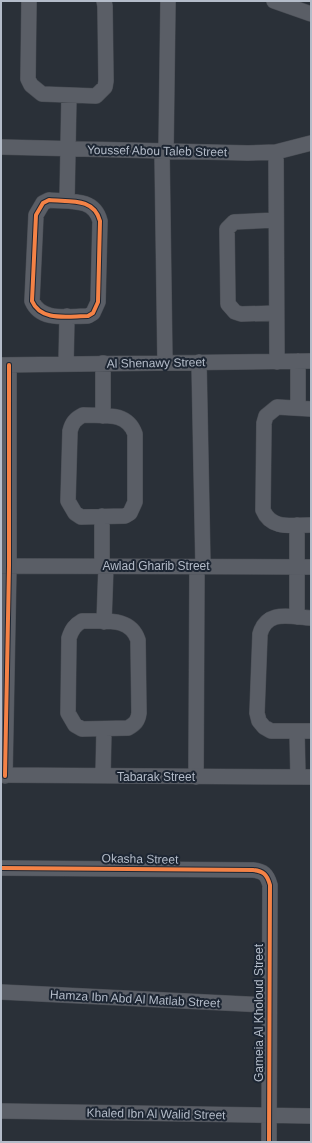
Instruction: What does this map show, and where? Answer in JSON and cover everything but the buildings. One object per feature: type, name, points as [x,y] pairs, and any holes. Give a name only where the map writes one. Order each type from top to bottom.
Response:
[{"type":"street","points":[[29,1],[28,79],[31,85],[42,94],[96,96],[105,87],[104,1]]},
{"type":"street","points":[[165,363],[164,151],[168,1]]},
{"type":"street","points":[[274,1],[311,14]]},
{"type":"street","points":[[67,201],[69,95]]},
{"type":"street","name":"Youssef Abou Taleb Street","points":[[1,147],[248,153],[276,152],[311,143]]},
{"type":"street","points":[[276,152],[277,362]]},
{"type":"street","points":[[49,200],[67,201],[86,203],[93,207],[98,213],[100,221],[97,308],[88,316],[45,316],[39,312],[32,301],[36,215],[38,209],[49,200]]},
{"type":"street","points":[[276,220],[234,222],[228,229],[228,304],[235,312],[241,314],[276,313]]},
{"type":"street","points":[[66,364],[67,316]]},
{"type":"street","points":[[304,777],[304,731],[271,731],[259,721],[257,713],[260,634],[262,626],[267,620],[274,616],[304,618],[304,525],[276,525],[266,516],[263,510],[264,423],[266,416],[277,407],[305,408],[305,361]]},
{"type":"street","name":"Al Shenawy Street","points":[[5,365],[305,361]]},
{"type":"street","points":[[196,777],[200,567],[199,362]]},
{"type":"street","points":[[103,363],[103,416]]},
{"type":"street","points":[[3,775],[5,365]]},
{"type":"street","points":[[83,415],[120,417],[127,421],[135,434],[135,502],[130,513],[125,516],[102,516],[81,517],[75,513],[68,501],[70,431],[72,424],[76,419],[83,415]]},
{"type":"street","points":[[102,516],[104,622]]},
{"type":"street","name":"Awlad Gharib Street","points":[[5,566],[304,567]]},
{"type":"street","points":[[82,621],[122,622],[130,626],[136,632],[138,640],[138,719],[134,725],[128,728],[104,729],[82,729],[75,725],[68,713],[69,638],[71,631],[76,624],[82,621]]},
{"type":"street","points":[[103,776],[104,729]]},
{"type":"street","name":"Tabarak Street","points":[[3,775],[304,777]]},
{"type":"street","name":"Okasha Street","points":[[1,868],[252,870],[261,871],[268,876],[270,885]]},
{"type":"street","name":"Gameia Al Kholoud Street","points":[[270,885],[268,1005],[270,1142]]},
{"type":"street","name":"Hamza Ibn Abd Al Matlab Street","points":[[1,992],[268,1005]]},
{"type":"street","name":"Khaled Ibn Al Walid Street","points":[[1,1111],[311,1116]]},
{"type":"cycle path","points":[[49,200],[72,201],[86,204],[97,213],[100,221],[98,302],[93,313],[88,316],[64,317],[48,315],[36,308],[32,301],[36,215],[43,203],[49,200]]},
{"type":"cycle path","points":[[5,776],[9,566],[9,365]]},
{"type":"cycle path","points":[[1,868],[253,870],[264,874],[270,885],[269,1142]]}]
